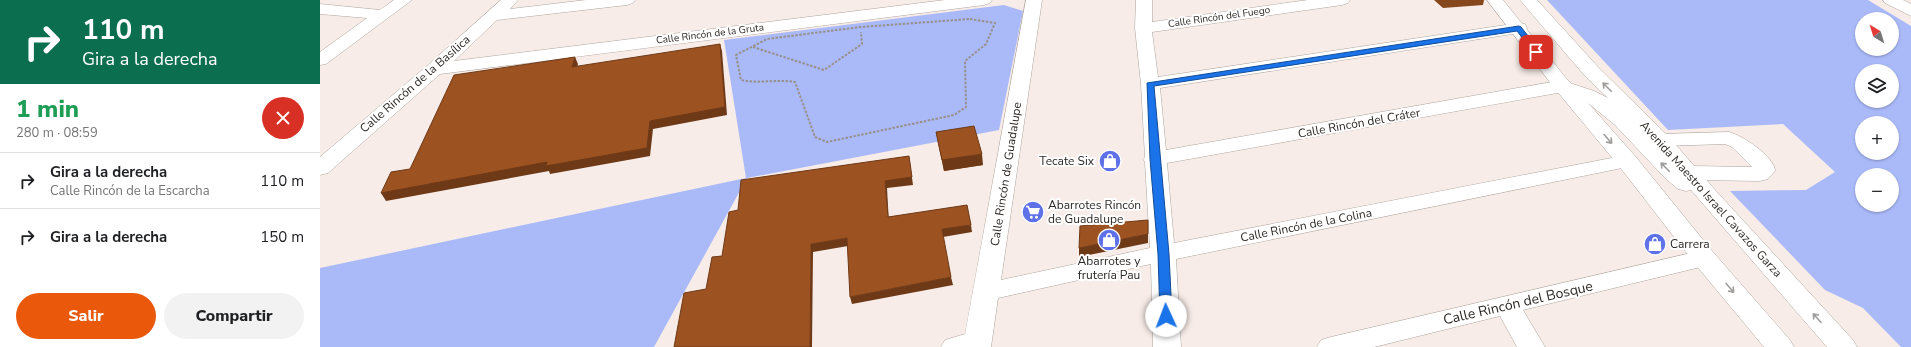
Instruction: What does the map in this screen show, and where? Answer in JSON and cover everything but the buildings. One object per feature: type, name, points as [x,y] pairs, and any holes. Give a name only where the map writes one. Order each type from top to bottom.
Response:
[{"type":"street","points":[[320,60],[383,15],[408,0]]},
{"type":"street","name":"Calle Rincón de la Basílica","points":[[321,167],[435,69],[510,0]]},
{"type":"street","points":[[493,16],[627,0]]},
{"type":"street","name":"Calle Rincón de la Gruta","points":[[435,69],[729,32],[859,21],[984,0]]},
{"type":"street","name":"Calle Rincón de Guadalupe","points":[[970,345],[986,292],[1034,0]]},
{"type":"street","points":[[1144,0],[1143,28],[1150,84],[1154,159],[1164,254],[1167,347]]},
{"type":"street","name":"Calle Rincón del Fuego","points":[[1143,28],[1342,0]]},
{"type":"street","points":[[1495,0],[1519,28],[1563,86],[1627,161],[1704,258],[1780,347]]},
{"type":"street","name":"Avenida Maestro Israel Cavazos Garza","points":[[1528,0],[1592,72],[1661,140],[1691,173],[1708,196],[1843,347]]},
{"type":"street","points":[[1891,0],[1911,10]]},
{"type":"street","points":[[320,9],[383,15]]},
{"type":"street","points":[[1150,84],[1519,28],[1549,44],[1566,63],[1592,72]]},
{"type":"street","points":[[1563,86],[1599,101],[1614,113],[1671,173],[1689,186],[1708,196]]},
{"type":"street","name":"Calle Rincón del Cráter","points":[[1154,159],[1563,86]]},
{"type":"street","points":[[1661,140],[1729,138],[1739,143],[1764,167],[1764,171],[1760,174],[1691,173]]},
{"type":"street","name":"Calle Rincón de la Colina","points":[[986,292],[1164,254],[1627,161]]},
{"type":"street","name":"Calle Rincón del Bosque","points":[[1341,346],[1704,258]]},
{"type":"street","points":[[1507,306],[1531,347]]},
{"type":"path","points":[[970,19],[995,23],[986,44],[965,61],[966,107],[954,115],[827,142],[815,137],[795,82],[784,79],[748,82],[741,80],[736,55],[751,46],[767,39],[859,21],[970,19]]},
{"type":"path","points":[[729,32],[728,37],[824,70],[862,44],[859,21]]},
{"type":"shaded area","points":[[1547,0],[1868,0],[1888,12],[1855,12],[1855,56],[1899,56],[1899,19],[1911,26],[1911,347],[1901,347],[1863,308],[1825,290],[1730,191],[1806,190],[1835,172],[1783,124],[1668,130]]},
{"type":"shaded area","points":[[1004,5],[1023,11],[999,130],[747,178],[654,347],[320,347],[320,268],[746,178],[724,40]]},
{"type":"place","name":"Tecate Six","points":[[1110,161]]},
{"type":"place","name":"Abarrotes Rincón de Guadalupe","points":[[1033,212]]},
{"type":"place","name":"Abarrotes y frutería Pau","points":[[1109,240]]},
{"type":"place","name":"Carrera","points":[[1655,244]]},
{"type":"route","points":[[1166,316],[1164,254],[1154,159],[1150,84],[1519,28],[1536,52]]}]
